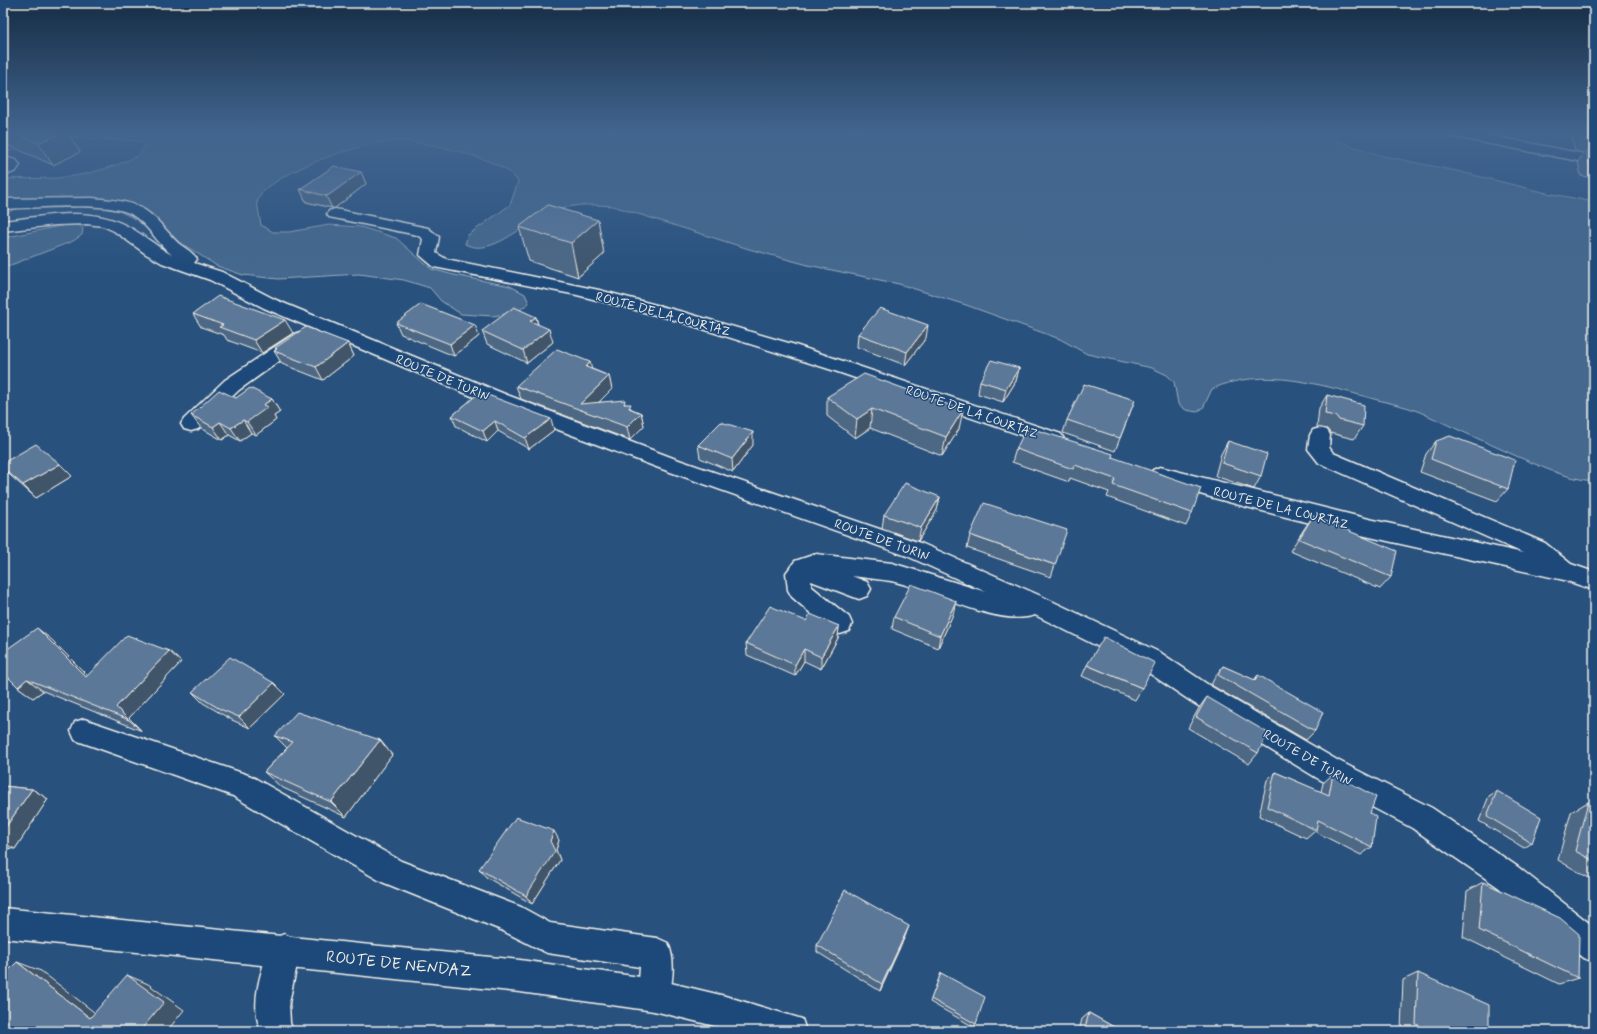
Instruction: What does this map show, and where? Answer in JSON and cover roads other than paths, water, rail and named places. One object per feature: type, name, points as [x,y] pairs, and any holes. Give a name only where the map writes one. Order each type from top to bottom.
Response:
[{"type":"street","points":[[3,204],[113,204],[133,209],[150,222],[169,244],[191,260],[192,263],[189,266]]},
{"type":"street","name":"ROUTE DE LA COURTAZ","points":[[335,214],[422,230],[430,237],[431,240],[427,248],[428,255],[440,263],[622,301],[719,328],[846,366],[1068,444]]},
{"type":"street","name":"ROUTE DE TURIN","points":[[3,226],[33,222],[87,219],[107,222],[120,228],[152,251],[168,259],[216,276],[270,304],[319,325],[566,426],[915,550],[1033,603],[1152,661],[1201,694],[1327,769],[1422,818],[1508,877],[1594,947]]},
{"type":"street","points":[[191,424],[232,385],[319,325]]},
{"type":"street","points":[[1320,435],[1318,449],[1326,458],[1537,549],[1564,571]]},
{"type":"street","name":"ROUTE DE LA COURTAZ","points":[[1143,469],[1202,487],[1362,526],[1564,571],[1594,581]]},
{"type":"street","points":[[840,624],[800,590],[798,573],[803,568],[816,563],[892,572],[976,600],[1017,609],[1029,607],[1033,603]]},
{"type":"street","points":[[803,568],[859,589]]},
{"type":"street","points":[[84,731],[241,785],[392,872],[510,918],[547,938],[657,954],[654,995]]},
{"type":"street","name":"ROUTE DE NENDAZ","points":[[3,923],[284,950],[520,976],[654,995],[725,1012],[790,1031]]},
{"type":"street","points":[[277,1031],[274,1026],[272,1001],[284,950]]}]
